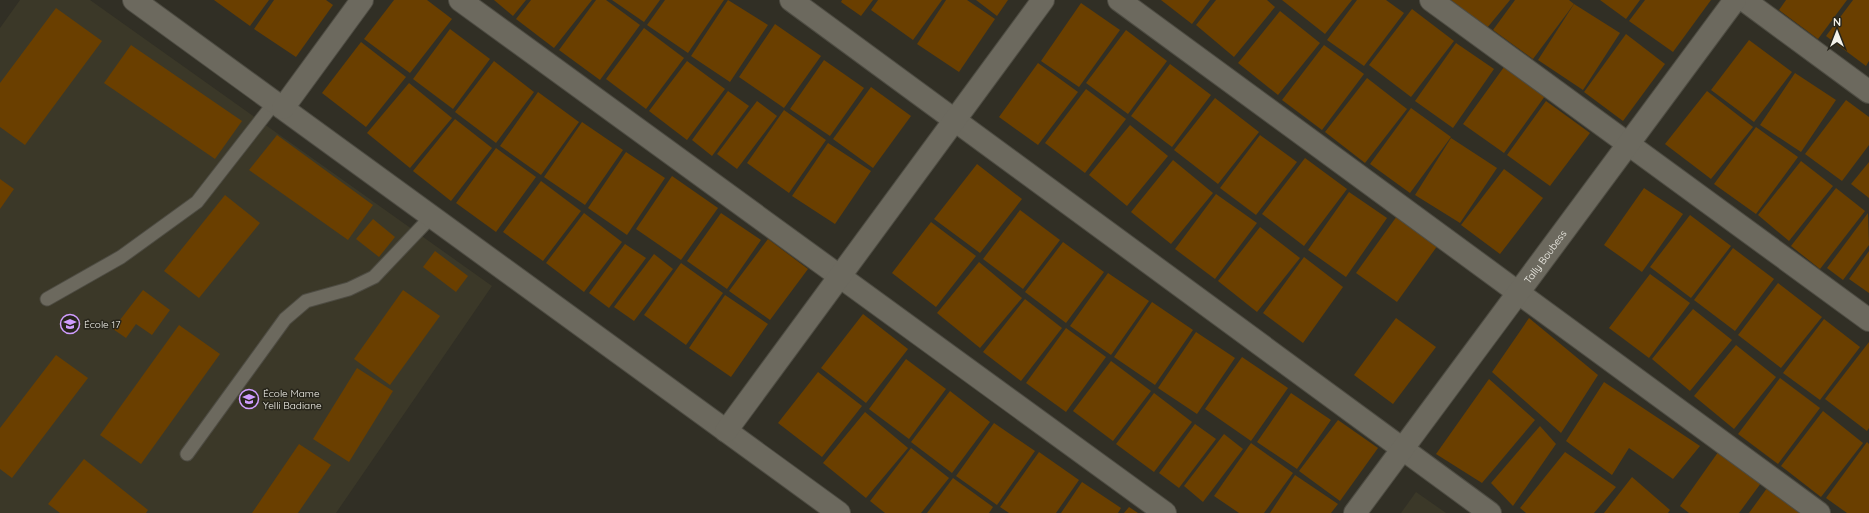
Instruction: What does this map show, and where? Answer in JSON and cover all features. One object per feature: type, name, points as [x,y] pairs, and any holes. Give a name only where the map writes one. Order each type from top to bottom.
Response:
[{"type":"street","points":[[134,0],[839,513]]},
{"type":"street","points":[[279,105],[362,0]]},
{"type":"street","points":[[460,0],[1165,513]]},
{"type":"street","points":[[791,0],[1490,513]]},
{"type":"street","points":[[726,431],[1043,0]]},
{"type":"street","points":[[1119,0],[1819,513]]},
{"type":"street","points":[[1431,0],[1869,320]]},
{"type":"street","name":"Tally Boubess","points":[[1355,513],[1735,0]]},
{"type":"street","points":[[1744,0],[1869,92]]},
{"type":"lane","points":[[47,299],[121,257],[197,202],[279,105]]},
{"type":"lane","points":[[187,454],[285,319],[306,302],[349,289],[374,277],[432,216]]},
{"type":"shaded area","points":[[20,0],[90,0],[492,286],[336,513],[0,513],[0,28]]},
{"type":"shaded area","points":[[1416,492],[1446,513],[1401,513]]},
{"type":"building","points":[[214,0],[269,0],[250,26]]},
{"type":"building","points":[[274,0],[326,0],[333,5],[296,57],[254,29]]},
{"type":"building","points":[[394,0],[427,0],[452,19],[410,73],[364,39]]},
{"type":"building","points":[[494,0],[526,0],[513,16]]},
{"type":"building","points":[[531,0],[592,0],[554,48],[516,19]]},
{"type":"building","points":[[596,0],[606,0],[640,25],[600,80],[559,50]]},
{"type":"building","points":[[612,0],[660,0],[644,22]]},
{"type":"building","points":[[665,0],[724,0],[688,53],[647,25]]},
{"type":"building","points":[[728,0],[768,25],[730,82],[691,56]]},
{"type":"building","points":[[842,0],[873,0],[861,16],[841,2]]},
{"type":"building","points":[[878,0],[942,0],[913,40],[871,10]]},
{"type":"building","points":[[946,0],[967,0],[995,19],[959,72],[917,44]]},
{"type":"building","points":[[976,0],[1008,0],[997,16]]},
{"type":"building","points":[[1161,0],[1210,0],[1192,24]]},
{"type":"building","points":[[1216,0],[1267,0],[1275,7],[1234,57],[1196,25]]},
{"type":"building","points":[[1282,0],[1352,0],[1325,34]]},
{"type":"building","points":[[1357,0],[1386,0],[1404,13],[1364,66],[1327,40]]},
{"type":"building","points":[[1451,0],[1510,0],[1487,28]]},
{"type":"building","points":[[1515,0],[1569,0],[1574,4],[1533,59],[1493,30]]},
{"type":"building","points":[[1600,0],[1640,0],[1626,19]]},
{"type":"building","points":[[1645,0],[1711,0],[1673,52],[1629,21]]},
{"type":"building","points":[[1786,0],[1847,0],[1818,39],[1779,10]]},
{"type":"building","points":[[1853,0],[1869,0],[1869,61],[1866,66],[1826,36]]},
{"type":"building","points":[[1081,3],[1120,30],[1079,87],[1041,61]]},
{"type":"building","points":[[1574,4],[1620,33],[1583,90],[1538,60]]},
{"type":"building","points":[[56,8],[102,41],[25,145],[0,127],[0,83]]},
{"type":"building","points":[[1412,9],[1454,41],[1411,97],[1369,65]]},
{"type":"building","points":[[1280,11],[1320,43],[1278,95],[1238,63]]},
{"type":"building","points":[[775,24],[821,56],[784,108],[739,77]]},
{"type":"building","points":[[644,28],[684,58],[646,109],[606,79]]},
{"type":"building","points":[[450,29],[490,59],[453,109],[413,79]]},
{"type":"building","points":[[1126,30],[1167,61],[1128,114],[1086,83]]},
{"type":"building","points":[[1626,34],[1665,64],[1623,121],[1584,92]]},
{"type":"building","points":[[1749,40],[1792,72],[1754,122],[1711,90]]},
{"type":"building","points":[[361,42],[406,77],[366,127],[322,93]]},
{"type":"building","points":[[1456,43],[1494,69],[1453,128],[1415,101]]},
{"type":"building","points":[[131,45],[242,121],[215,159],[104,83]]},
{"type":"building","points":[[1324,45],[1364,74],[1322,130],[1282,100]]},
{"type":"building","points":[[824,60],[864,88],[830,136],[790,109]]},
{"type":"building","points":[[494,61],[534,92],[496,143],[455,112]]},
{"type":"building","points":[[687,61],[725,89],[687,140],[649,111]]},
{"type":"building","points":[[1038,63],[1078,92],[1038,145],[999,117]]},
{"type":"building","points":[[1170,64],[1211,95],[1172,147],[1131,116]]},
{"type":"building","points":[[1504,67],[1545,96],[1504,153],[1463,124]]},
{"type":"building","points":[[1795,73],[1836,100],[1801,152],[1760,125]]},
{"type":"building","points":[[1367,78],[1407,109],[1365,163],[1325,132]]},
{"type":"building","points":[[409,83],[452,118],[410,168],[367,133]]},
{"type":"building","points":[[871,87],[911,116],[873,168],[833,139]]},
{"type":"building","points":[[1086,89],[1126,119],[1085,173],[1045,143]]},
{"type":"building","points":[[728,91],[749,106],[712,156],[692,140]]},
{"type":"building","points":[[1707,91],[1753,127],[1711,179],[1665,144]]},
{"type":"building","points":[[538,92],[579,122],[541,175],[500,146]]},
{"type":"building","points":[[1215,98],[1259,132],[1218,184],[1174,150]]},
{"type":"building","points":[[1846,100],[1869,117],[1869,145],[1842,181],[1805,154]]},
{"type":"building","points":[[757,101],[777,116],[737,169],[717,154]]},
{"type":"building","points":[[1546,101],[1590,133],[1550,186],[1507,155]]},
{"type":"building","points":[[1411,108],[1451,137],[1410,193],[1370,164]]},
{"type":"building","points":[[784,110],[826,140],[789,193],[747,163]]},
{"type":"building","points":[[455,119],[492,148],[451,201],[413,171]]},
{"type":"building","points":[[582,122],[623,150],[585,205],[544,177]]},
{"type":"building","points":[[1130,125],[1168,156],[1127,206],[1089,175]]},
{"type":"building","points":[[1756,127],[1798,157],[1756,214],[1714,184]]},
{"type":"building","points":[[277,135],[373,205],[348,240],[249,170]]},
{"type":"building","points":[[1260,135],[1297,162],[1256,215],[1220,188]]},
{"type":"building","points":[[1451,138],[1497,168],[1460,223],[1415,195]]},
{"type":"building","points":[[828,143],[871,171],[835,224],[792,196]]},
{"type":"building","points":[[496,148],[536,177],[496,232],[456,203]]},
{"type":"building","points":[[626,152],[665,178],[627,235],[588,208]]},
{"type":"building","points":[[1305,158],[1347,189],[1304,246],[1262,214]]},
{"type":"building","points":[[1173,160],[1213,193],[1171,244],[1131,212]]},
{"type":"building","points":[[1801,161],[1833,186],[1789,241],[1758,215]]},
{"type":"building","points":[[1869,162],[1869,198],[1851,184]]},
{"type":"building","points":[[977,164],[1022,199],[980,253],[934,219]]},
{"type":"building","points":[[1504,169],[1543,198],[1500,254],[1461,225]]},
{"type":"building","points":[[672,176],[718,208],[681,260],[636,229]]},
{"type":"building","points":[[0,179],[14,189],[0,209]]},
{"type":"building","points":[[541,181],[581,211],[543,261],[503,232]]},
{"type":"building","points":[[1644,188],[1683,214],[1642,272],[1604,245]]},
{"type":"building","points":[[1836,188],[1865,211],[1820,269],[1791,246]]},
{"type":"building","points":[[1349,192],[1387,218],[1346,277],[1308,250]]},
{"type":"building","points":[[1216,194],[1257,223],[1215,279],[1175,249]]},
{"type":"building","points":[[225,195],[260,223],[199,298],[164,271]]},
{"type":"building","points":[[1020,210],[1060,240],[1023,289],[983,259]]},
{"type":"building","points":[[584,213],[622,242],[584,292],[546,263]]},
{"type":"building","points":[[721,213],[761,240],[727,289],[687,261]]},
{"type":"building","points":[[1868,213],[1869,245],[1843,280],[1827,268]]},
{"type":"building","points":[[1690,215],[1731,246],[1691,298],[1650,267]]},
{"type":"building","points":[[1397,216],[1438,245],[1397,302],[1356,273]]},
{"type":"building","points":[[373,219],[395,237],[379,257],[356,239]]},
{"type":"building","points":[[931,222],[976,256],[936,307],[892,273]]},
{"type":"building","points":[[1260,227],[1300,258],[1257,312],[1218,281]]},
{"type":"building","points":[[768,239],[808,269],[770,320],[729,291]]},
{"type":"building","points":[[1063,242],[1104,272],[1066,323],[1025,292]]},
{"type":"building","points":[[625,244],[646,258],[609,308],[589,293]]},
{"type":"building","points":[[1733,248],[1774,279],[1735,331],[1694,300]]},
{"type":"building","points":[[435,251],[468,276],[456,292],[423,267]]},
{"type":"building","points":[[1869,251],[1869,293],[1849,279]]},
{"type":"building","points":[[654,254],[673,269],[634,321],[614,307]]},
{"type":"building","points":[[1304,257],[1343,287],[1303,343],[1263,313]]},
{"type":"building","points":[[979,262],[1022,298],[980,348],[937,313]]},
{"type":"building","points":[[681,263],[723,293],[686,345],[644,315]]},
{"type":"building","points":[[1108,273],[1149,301],[1111,355],[1070,326]]},
{"type":"building","points":[[1650,274],[1690,303],[1649,358],[1609,328]]},
{"type":"building","points":[[1778,283],[1822,317],[1781,368],[1738,335]]},
{"type":"building","points":[[143,290],[170,310],[152,335],[136,324],[126,338],[113,329]]},
{"type":"building","points":[[403,290],[440,316],[390,385],[354,359]]},
{"type":"building","points":[[725,295],[768,324],[731,377],[689,348]]},
{"type":"building","points":[[1025,299],[1062,328],[1021,381],[983,352]]},
{"type":"building","points":[[1152,302],[1193,330],[1155,385],[1114,357]]},
{"type":"building","points":[[1693,309],[1732,340],[1690,391],[1652,359]]},
{"type":"building","points":[[863,314],[908,349],[866,403],[821,368]]},
{"type":"building","points":[[1396,318],[1436,347],[1393,404],[1354,375]]},
{"type":"building","points":[[1529,318],[1598,375],[1561,433],[1492,372]]},
{"type":"building","points":[[1824,319],[1860,347],[1820,400],[1783,373]]},
{"type":"building","points":[[179,325],[220,354],[141,464],[100,435]]},
{"type":"building","points":[[1066,328],[1106,357],[1066,412],[1026,383]]},
{"type":"building","points":[[1196,332],[1235,358],[1197,414],[1158,388]]},
{"type":"building","points":[[1869,342],[1869,428],[1867,431],[1825,399]]},
{"type":"building","points":[[1736,345],[1776,377],[1734,429],[1694,396]]},
{"type":"building","points":[[56,355],[88,378],[12,478],[0,469],[0,428]]},
{"type":"building","points":[[1242,357],[1288,388],[1251,441],[1205,409]]},
{"type":"building","points":[[906,359],[946,389],[909,439],[869,409]]},
{"type":"building","points":[[1111,361],[1151,391],[1113,441],[1073,411]]},
{"type":"building","points":[[357,368],[393,391],[349,462],[313,439]]},
{"type":"building","points":[[818,372],[862,406],[822,457],[778,423]]},
{"type":"building","points":[[1780,378],[1820,408],[1778,464],[1738,434]]},
{"type":"building","points":[[1489,379],[1535,420],[1482,483],[1436,454]]},
{"type":"building","points":[[1604,382],[1700,446],[1673,479],[1629,448],[1612,475],[1566,441]]},
{"type":"building","points":[[950,391],[990,422],[952,473],[911,442]]},
{"type":"building","points":[[1154,393],[1192,422],[1154,472],[1116,444]]},
{"type":"building","points":[[1291,393],[1331,420],[1297,469],[1257,442]]},
{"type":"building","points":[[1823,411],[1863,443],[1821,497],[1781,466]]},
{"type":"building","points":[[865,412],[908,448],[866,498],[823,463]]},
{"type":"building","points":[[1338,420],[1378,448],[1340,501],[1299,471]]},
{"type":"building","points":[[994,423],[1035,451],[997,505],[956,476]]},
{"type":"building","points":[[1195,424],[1216,439],[1179,488],[1159,473]]},
{"type":"building","points":[[1540,426],[1556,444],[1513,506],[1491,483]]},
{"type":"building","points":[[1224,434],[1243,449],[1203,502],[1184,486]]},
{"type":"building","points":[[1867,442],[1869,444],[1869,513],[1847,513],[1826,498]]},
{"type":"building","points":[[1251,443],[1293,473],[1264,513],[1239,513],[1214,496]]},
{"type":"building","points":[[299,444],[331,465],[298,513],[252,513]]},
{"type":"building","points":[[911,448],[949,478],[921,513],[885,513],[870,501]]},
{"type":"building","points":[[1721,448],[1764,479],[1739,513],[1689,513],[1680,506]]},
{"type":"building","points":[[1039,452],[1079,480],[1056,513],[1009,513],[1000,507]]},
{"type":"building","points":[[1565,452],[1616,487],[1594,513],[1526,513],[1520,508]]},
{"type":"building","points":[[84,459],[148,510],[146,513],[60,513],[48,504]]},
{"type":"building","points":[[1295,475],[1338,504],[1331,513],[1270,513]]},
{"type":"building","points":[[1632,477],[1670,510],[1668,513],[1604,513]]},
{"type":"building","points":[[953,478],[993,507],[989,513],[927,513]]},
{"type":"building","points":[[1082,482],[1121,508],[1118,513],[1061,513]]},
{"type":"building","points":[[1770,484],[1807,513],[1749,513]]},
{"type":"building","points":[[1129,507],[1138,513],[1124,513]]},
{"type":"place","name":"École 17","points":[[70,324]]},
{"type":"place","name":"École Mame Yelli Badiane","points":[[249,399]]}]
